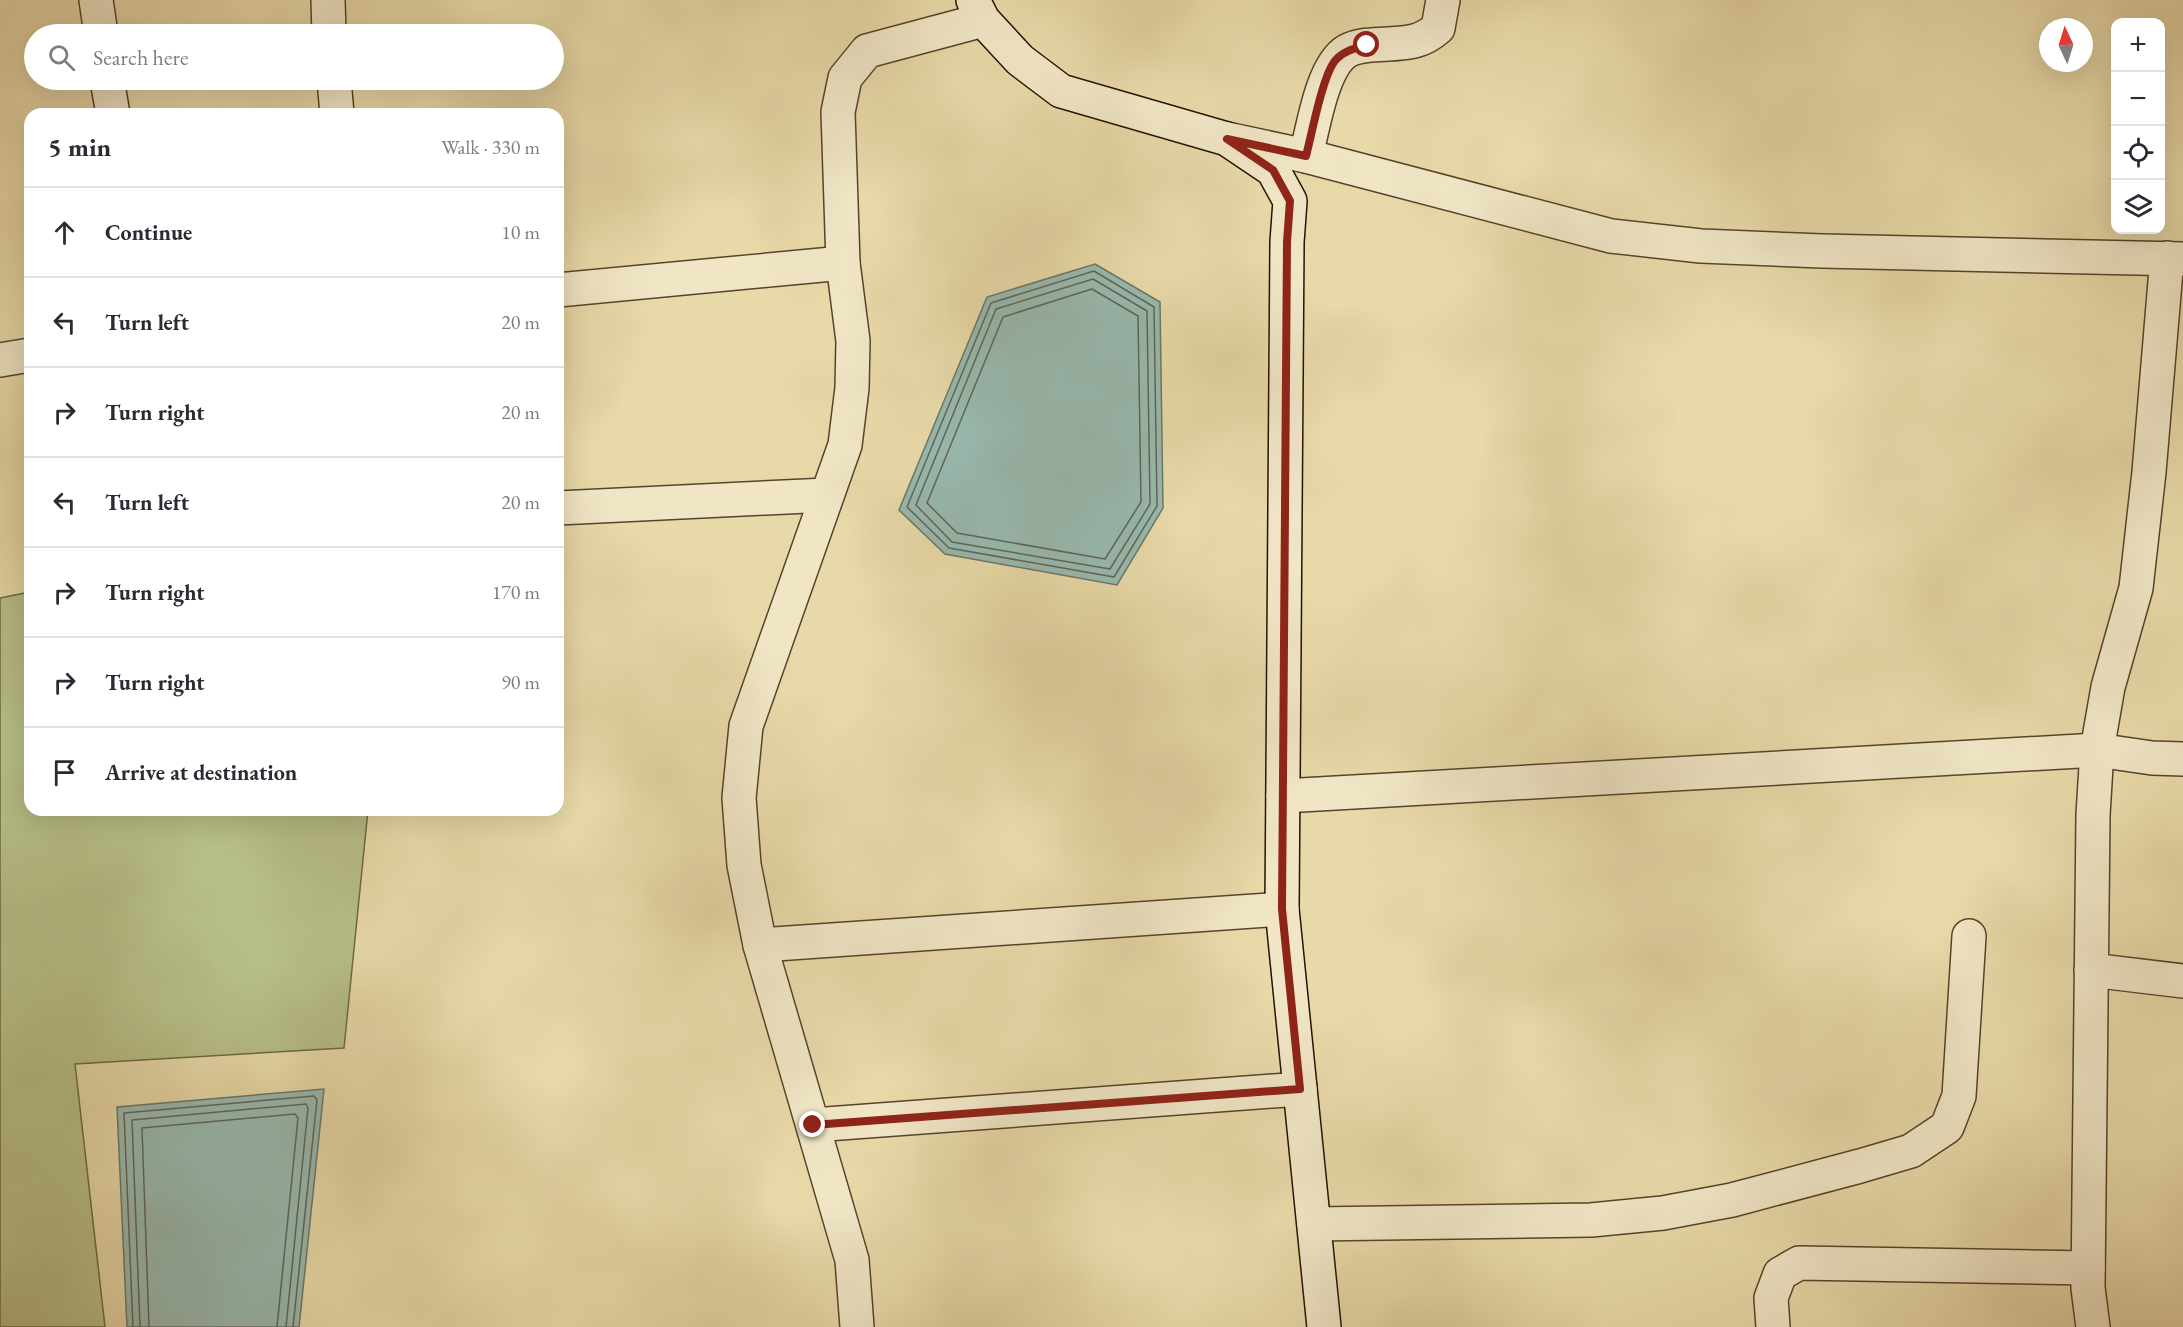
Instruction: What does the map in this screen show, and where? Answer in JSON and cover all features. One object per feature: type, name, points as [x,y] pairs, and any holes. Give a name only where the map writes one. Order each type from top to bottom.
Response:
[{"type":"street","points":[[96,0],[100,24]]},
{"type":"street","points":[[328,0],[329,24]]},
{"type":"street","points":[[1306,156],[1327,78],[1335,61],[1348,50],[1367,45],[1405,43],[1426,39],[1438,28],[1443,0]]},
{"type":"street","points":[[857,1327],[852,1260],[760,945],[744,865],[739,798],[746,726],[845,445],[852,388],[853,340],[843,263],[838,112],[845,78],[867,51],[978,10],[1020,60],[1061,92],[1227,139],[1306,156],[1600,233],[1701,246],[1822,251],[2175,258],[2136,588],[2108,687],[2097,750],[2093,815],[2088,1268],[2092,1327]]},
{"type":"street","points":[[109,90],[112,108]]},
{"type":"street","points":[[334,90],[336,108]]},
{"type":"street","points":[[1227,139],[1273,170],[1290,201],[1287,266],[1282,909],[1324,1327]]},
{"type":"street","points":[[564,289],[843,263]]},
{"type":"street","points":[[0,360],[24,356]]},
{"type":"street","points":[[564,508],[827,495]]},
{"type":"street","points":[[1283,796],[2097,750],[2152,758],[2183,759]]},
{"type":"street","points":[[760,945],[1282,909]]},
{"type":"street","points":[[1314,1224],[1591,1220],[1663,1213],[1732,1200],[1911,1151],[1947,1126],[1959,1096],[1969,936]]},
{"type":"street","points":[[2091,970],[2183,981]]},
{"type":"street","points":[[813,1125],[1300,1089]]},
{"type":"street","points":[[1773,1327],[1771,1298],[1780,1274],[1799,1263],[2088,1268]]},
{"type":"green space","points":[[24,593],[24,816],[367,816],[344,1048],[75,1064],[105,1327],[0,1327],[0,598]]},
{"type":"water","points":[[1095,264],[1160,302],[1163,508],[1117,585],[945,554],[899,510],[987,297]]},
{"type":"water","points":[[324,1089],[299,1327],[127,1327],[117,1107]]},
{"type":"route","points":[[813,1125],[1300,1089],[1282,909],[1287,242],[1290,201],[1273,170],[1227,139],[1306,156],[1327,78],[1335,61],[1348,50],[1367,45]]}]
